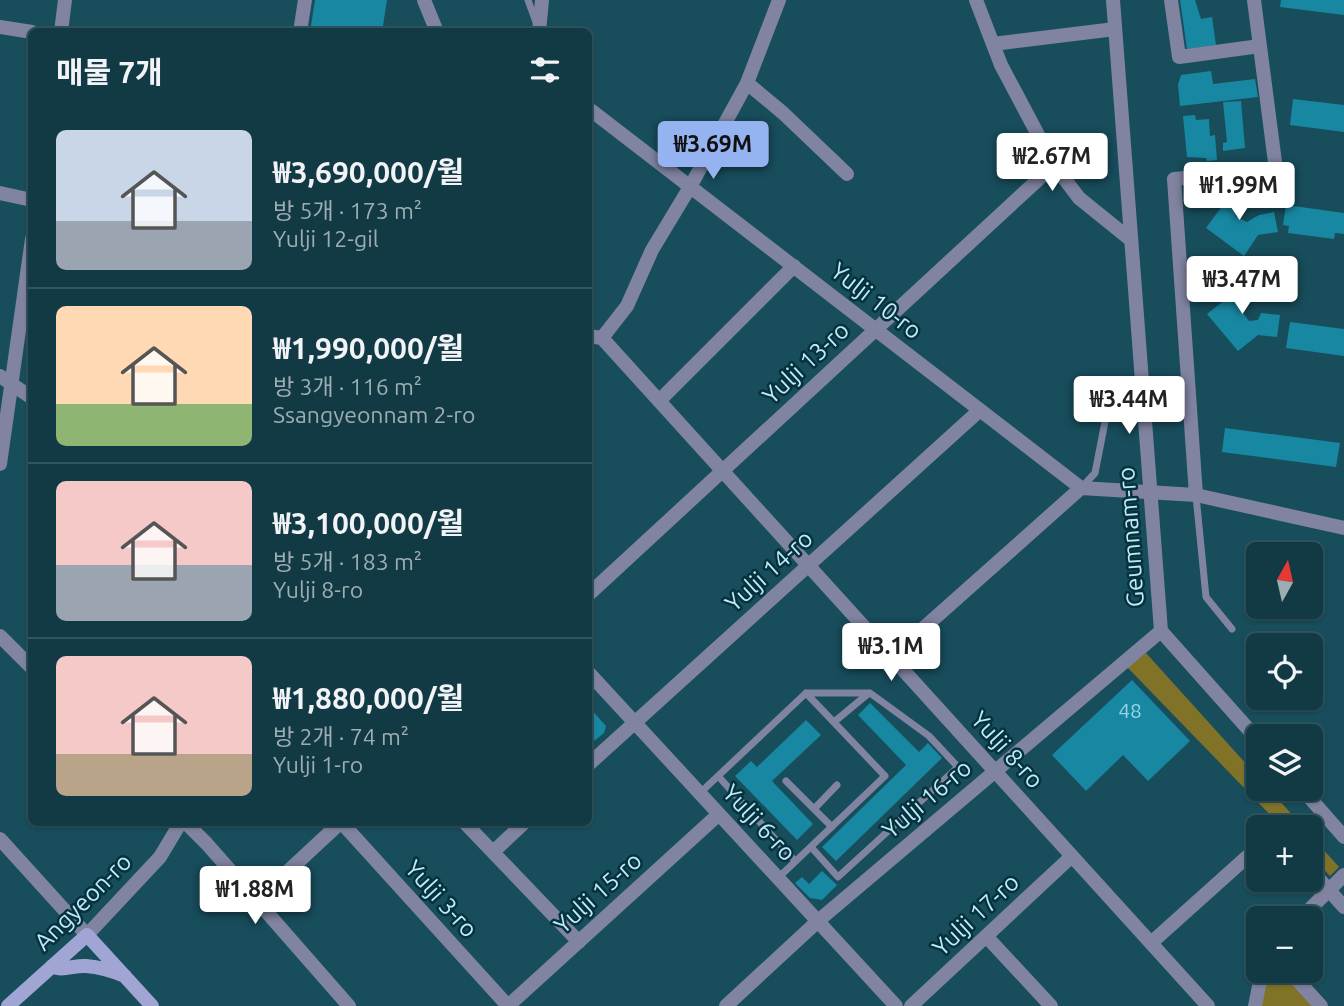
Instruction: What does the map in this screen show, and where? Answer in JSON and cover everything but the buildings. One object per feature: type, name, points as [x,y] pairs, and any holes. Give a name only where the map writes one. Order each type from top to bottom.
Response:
[{"type":"main road","name":"Angyeon-ro","points":[[8,1006],[87,935]]},
{"type":"main road","points":[[87,935],[152,1006]]},
{"type":"main road","points":[[52,966],[59,970],[78,966],[92,967],[126,977]]},
{"type":"street","points":[[62,28],[65,0]]},
{"type":"street","points":[[301,28],[305,0]]},
{"type":"street","points":[[424,0],[435,28]]},
{"type":"street","points":[[539,28],[542,0]]},
{"type":"street","points":[[595,337],[628,306],[652,250],[747,83],[779,0]]},
{"type":"street","points":[[976,0],[1021,105],[1054,165],[1079,198],[1131,240]]},
{"type":"street","name":"Geumnam-ro","points":[[1113,0],[1161,631],[1246,727]]},
{"type":"street","points":[[1171,0],[1179,57],[1260,46]]},
{"type":"street","points":[[1196,495],[1174,179],[1276,170],[1254,0]]},
{"type":"street","points":[[0,27],[28,31]]},
{"type":"street","points":[[993,44],[1115,29]]},
{"type":"street","points":[[747,83],[847,174]]},
{"type":"street","name":"Yulji 10-ro","points":[[592,111],[1081,488]]},
{"type":"street","name":"Yulji 13-ro","points":[[592,591],[1054,165]]},
{"type":"street","points":[[0,193],[28,199]]},
{"type":"street","points":[[0,464],[6,379],[28,264]]},
{"type":"street","points":[[659,401],[793,266]]},
{"type":"street","name":"Yulji 8-ro","points":[[595,337],[659,401],[1208,1006]]},
{"type":"street","points":[[6,379],[28,395]]},
{"type":"street","name":"Yulji 14-ro","points":[[592,761],[980,410]]},
{"type":"street","points":[[891,656],[1081,488],[1196,495],[1344,528]]},
{"type":"street","name":"Yulji 16-ro","points":[[726,1006],[818,921],[1161,631]]},
{"type":"street","points":[[0,636],[28,664]]},
{"type":"street","name":"Yulji 6-ro","points":[[592,676],[896,1006]]},
{"type":"street","points":[[1312,801],[1344,837]]},
{"type":"street","name":"Yulji 15-ro","points":[[508,1006],[719,814]]},
{"type":"street","name":"Angyeon-ro","points":[[87,935],[160,857],[180,826]]},
{"type":"street","points":[[187,826],[349,1006]]},
{"type":"street","points":[[256,901],[338,826]]},
{"type":"street","name":"Yulji 3-ro","points":[[344,826],[508,1006]]},
{"type":"street","points":[[468,826],[579,942]]},
{"type":"street","points":[[492,852],[521,826]]},
{"type":"street","points":[[0,839],[87,935]]},
{"type":"street","name":"Yulji 17-ro","points":[[911,1006],[1072,856]]},
{"type":"street","points":[[1151,943],[1246,858]]},
{"type":"street","points":[[1313,906],[1344,875]]},
{"type":"street","points":[[1323,883],[1344,906]]},
{"type":"street","points":[[986,936],[1051,1006]]},
{"type":"street","points":[[1255,1006],[1260,983]]},
{"type":"street","points":[[1300,983],[1321,1006]]},
{"type":"lane","points":[[528,0],[538,28]]},
{"type":"lane","points":[[1081,488],[1095,473],[1112,386]]},
{"type":"lane","points":[[1196,495],[1206,597],[1232,629]]},
{"type":"lane","points":[[778,877],[885,776],[806,693]]},
{"type":"lane","points":[[700,793],[806,693],[870,693],[929,736],[958,768],[838,877],[811,847]]},
{"type":"lane","points":[[834,722],[870,693]]},
{"type":"lane","points":[[718,776],[795,861]]},
{"type":"lane","points":[[786,781],[832,827]]},
{"type":"lane","points":[[814,809],[837,785]]},
{"type":"shaded area","points":[[1146,653],[1246,764],[1246,790],[1127,667]]},
{"type":"shaded area","points":[[1257,801],[1280,801],[1292,815],[1270,815]]},
{"type":"shaded area","points":[[1323,849],[1339,867],[1330,876],[1323,869]]},
{"type":"shaded area","points":[[1265,983],[1291,983],[1312,1006],[1260,1006]]}]
